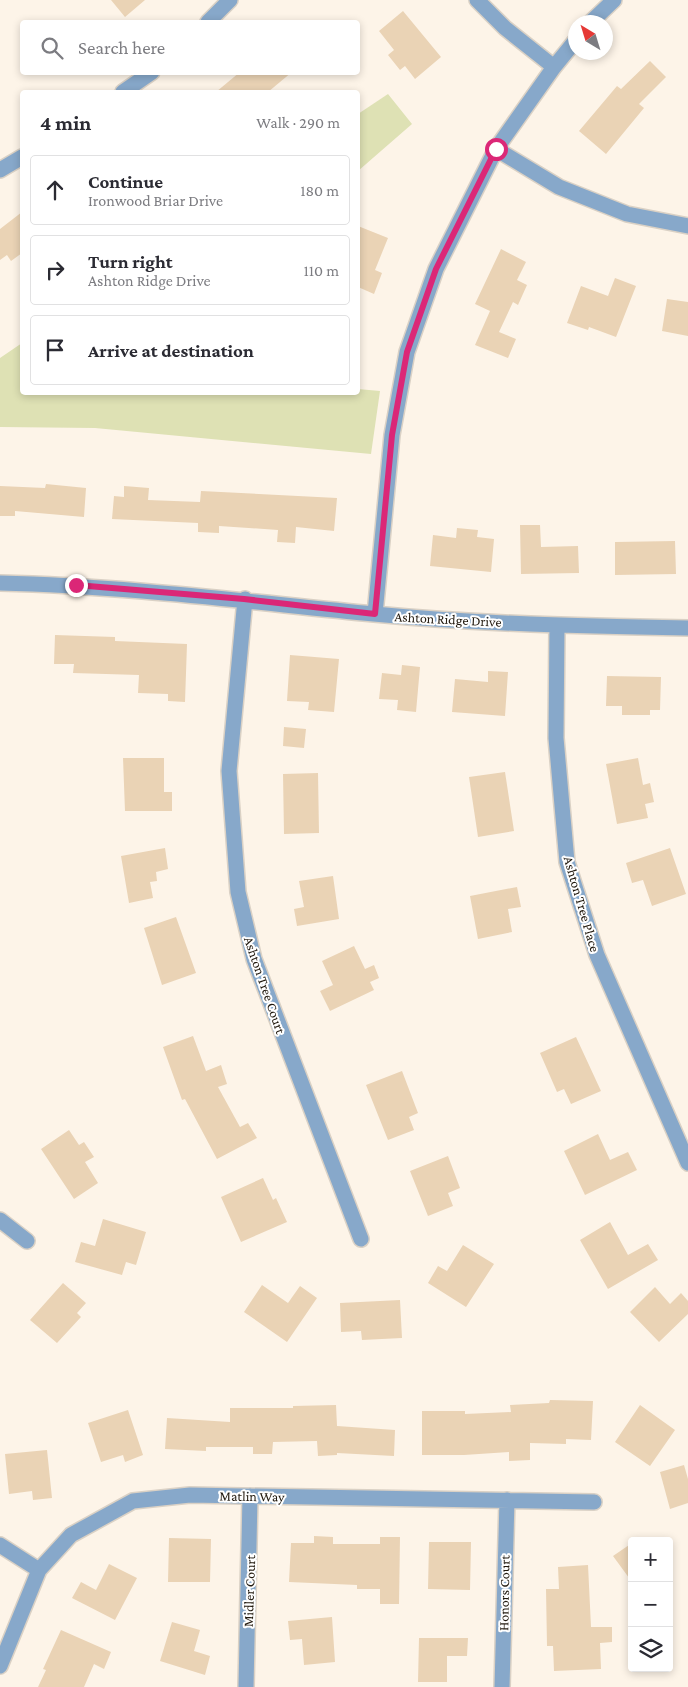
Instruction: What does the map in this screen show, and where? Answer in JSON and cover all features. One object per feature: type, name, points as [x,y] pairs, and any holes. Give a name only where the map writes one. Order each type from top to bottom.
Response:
[{"type":"street","points":[[210,20],[230,0]]},
{"type":"street","points":[[477,0],[505,28],[554,67]]},
{"type":"street","points":[[598,15],[614,0]]},
{"type":"street","points":[[375,614],[392,435],[407,352],[436,269],[496,149],[568,50]]},
{"type":"street","points":[[126,90],[148,75]]},
{"type":"street","points":[[496,149],[559,187],[626,214],[688,226]]},
{"type":"street","points":[[0,170],[20,158]]},
{"type":"street","name":"Ashton Ridge Drive","points":[[0,583],[76,585],[244,599],[375,614],[557,625],[688,628]]},
{"type":"street","name":"Ashton Tree Court","points":[[244,599],[229,771],[238,892],[254,959],[361,1238]]},
{"type":"street","name":"Ashton Tree Place","points":[[557,625],[556,738],[567,862],[596,955],[688,1163]]},
{"type":"street","points":[[0,1220],[27,1241]]},
{"type":"street","name":"Matlin Way","points":[[0,1666],[39,1570],[71,1535],[133,1501],[190,1495],[594,1502]]},
{"type":"street","name":"Midler Court","points":[[246,1687],[250,1496]]},
{"type":"street","name":"Honors Court","points":[[502,1687],[507,1500]]},
{"type":"street","points":[[0,1545],[39,1570]]},
{"type":"green space","points":[[388,94],[412,124],[360,169],[360,113]]},
{"type":"green space","points":[[20,344],[20,395],[360,395],[360,389],[380,391],[371,454],[95,428],[0,427],[0,358]]},
{"type":"building","points":[[111,0],[145,0],[125,17]]},
{"type":"building","points":[[403,11],[441,57],[415,79],[405,66],[400,70],[388,55],[394,50],[379,31]]},
{"type":"building","points":[[650,61],[666,77],[639,104],[644,108],[606,154],[579,131],[617,86],[621,89]]},
{"type":"building","points":[[236,75],[288,75],[270,90],[218,90]]},
{"type":"building","points":[[20,214],[20,254],[11,261],[7,255],[0,260],[0,229]]},
{"type":"building","points":[[360,227],[388,238],[375,270],[382,273],[374,294],[360,288]]},
{"type":"building","points":[[501,249],[526,262],[517,280],[527,285],[518,305],[513,302],[499,332],[516,339],[508,358],[475,345],[490,311],[475,304]]},
{"type":"building","points":[[615,278],[636,286],[616,337],[589,327],[588,330],[567,323],[581,286],[608,296]]},
{"type":"building","points":[[667,299],[688,302],[688,336],[662,331]]},
{"type":"building","points":[[46,484],[86,488],[84,517],[15,511],[15,516],[0,516],[0,486],[45,488]]},
{"type":"building","points":[[124,486],[149,488],[148,500],[200,502],[201,491],[337,498],[334,531],[296,527],[295,543],[277,542],[278,530],[219,526],[219,533],[198,532],[198,523],[112,519],[114,496],[124,497]]},
{"type":"building","points":[[520,525],[540,525],[541,547],[578,546],[579,573],[521,574]]},
{"type":"building","points":[[457,528],[478,530],[477,537],[494,539],[491,572],[430,566],[433,535],[456,538]]},
{"type":"building","points":[[675,541],[676,574],[615,575],[615,542]]},
{"type":"building","points":[[55,635],[115,637],[115,641],[187,644],[185,702],[168,701],[168,694],[138,693],[139,675],[73,673],[74,664],[54,664]]},
{"type":"building","points":[[290,655],[339,659],[334,712],[308,710],[309,702],[287,701]]},
{"type":"building","points":[[402,665],[420,667],[416,712],[397,710],[398,700],[379,699],[382,673],[401,675]]},
{"type":"building","points":[[488,671],[508,672],[505,716],[452,712],[455,679],[488,682]]},
{"type":"building","points":[[607,676],[661,677],[660,710],[650,710],[650,715],[622,715],[622,706],[606,706]]},
{"type":"building","points":[[284,727],[306,729],[304,748],[283,746]]},
{"type":"building","points":[[123,758],[164,758],[164,792],[172,792],[172,811],[125,811]]},
{"type":"building","points":[[638,758],[643,785],[650,783],[654,802],[645,804],[648,818],[617,824],[606,764]]},
{"type":"building","points":[[505,772],[514,831],[478,837],[469,777]]},
{"type":"building","points":[[318,773],[319,833],[284,834],[283,774]]},
{"type":"building","points":[[165,848],[168,869],[156,872],[157,881],[150,882],[153,898],[129,903],[121,856]]},
{"type":"building","points":[[670,848],[686,894],[652,906],[643,880],[632,883],[626,863]]},
{"type":"building","points":[[333,876],[339,919],[297,926],[294,909],[304,907],[299,881]]},
{"type":"building","points":[[517,887],[521,907],[508,909],[512,932],[478,939],[470,896]]},
{"type":"building","points":[[176,917],[196,973],[162,985],[144,928]]},
{"type":"building","points":[[354,946],[365,969],[374,965],[379,978],[370,982],[374,990],[330,1011],[320,991],[333,985],[322,961]]},
{"type":"building","points":[[193,1036],[206,1071],[221,1065],[227,1084],[218,1087],[240,1127],[248,1123],[257,1138],[217,1159],[185,1099],[182,1100],[163,1047]]},
{"type":"building","points":[[576,1037],[601,1091],[571,1104],[564,1089],[557,1092],[540,1053]]},
{"type":"building","points":[[402,1071],[418,1113],[409,1117],[414,1130],[388,1140],[366,1085]]},
{"type":"building","points":[[69,1130],[79,1145],[84,1142],[94,1157],[85,1162],[98,1183],[74,1199],[41,1149]]},
{"type":"building","points":[[598,1134],[610,1160],[628,1152],[637,1170],[585,1195],[564,1151]]},
{"type":"building","points":[[448,1156],[460,1188],[448,1193],[453,1206],[428,1216],[410,1171]]},
{"type":"building","points":[[263,1178],[273,1200],[276,1198],[287,1222],[241,1242],[221,1197]]},
{"type":"building","points":[[103,1219],[146,1232],[136,1265],[126,1262],[122,1275],[75,1262],[81,1242],[95,1246]]},
{"type":"building","points":[[610,1222],[628,1255],[648,1244],[658,1260],[608,1289],[580,1240]]},
{"type":"building","points":[[463,1245],[494,1264],[466,1307],[428,1283],[438,1266],[447,1271]]},
{"type":"building","points":[[63,1283],[86,1303],[77,1313],[81,1317],[57,1343],[30,1320]]},
{"type":"building","points":[[262,1285],[288,1303],[300,1286],[317,1298],[287,1342],[244,1312]]},
{"type":"building","points":[[655,1287],[670,1304],[681,1293],[688,1301],[688,1314],[659,1342],[630,1312]]},
{"type":"building","points":[[400,1300],[402,1338],[362,1340],[361,1331],[341,1332],[340,1303]]},
{"type":"building","points":[[550,1400],[593,1401],[591,1440],[566,1439],[566,1444],[530,1443],[530,1460],[509,1461],[509,1452],[422,1455],[422,1411],[465,1411],[465,1414],[511,1412],[510,1405],[549,1403]]},
{"type":"building","points":[[336,1405],[337,1426],[395,1430],[394,1456],[337,1453],[337,1455],[318,1456],[317,1441],[273,1442],[272,1454],[253,1454],[253,1447],[206,1447],[206,1451],[165,1449],[167,1418],[230,1422],[230,1408],[293,1408],[293,1406]]},
{"type":"building","points":[[640,1405],[675,1430],[650,1466],[615,1442]]},
{"type":"building","points":[[128,1410],[143,1455],[125,1462],[123,1455],[101,1462],[88,1423]]},
{"type":"building","points":[[47,1450],[52,1498],[33,1500],[32,1491],[9,1494],[5,1454]]},
{"type":"building","points":[[684,1465],[688,1479],[688,1503],[670,1509],[660,1472]]},
{"type":"building","points":[[314,1536],[333,1537],[333,1544],[380,1544],[380,1537],[400,1537],[399,1604],[380,1604],[380,1589],[357,1589],[357,1585],[289,1582],[291,1543],[314,1543]]},
{"type":"building","points":[[169,1538],[211,1539],[210,1582],[168,1582]]},
{"type":"building","points":[[429,1542],[471,1542],[470,1590],[428,1589]]},
{"type":"building","points":[[628,1546],[628,1577],[613,1556]]},
{"type":"building","points":[[109,1564],[137,1578],[115,1620],[72,1598],[81,1582],[96,1590]]},
{"type":"building","points":[[588,1565],[591,1627],[612,1627],[612,1642],[600,1643],[601,1669],[554,1671],[553,1646],[547,1646],[546,1589],[559,1589],[558,1567]]},
{"type":"building","points":[[332,1617],[335,1662],[304,1665],[302,1639],[290,1640],[288,1621]]},
{"type":"building","points":[[172,1622],[200,1630],[194,1651],[210,1656],[205,1675],[160,1661]]},
{"type":"building","points":[[61,1630],[111,1652],[104,1669],[94,1664],[84,1687],[38,1687],[46,1670],[43,1669]]},
{"type":"building","points":[[419,1638],[468,1638],[467,1656],[447,1656],[447,1682],[418,1682]]},
{"type":"route","points":[[76,585],[244,599],[375,614],[392,435],[407,352],[436,269],[496,149]]}]
